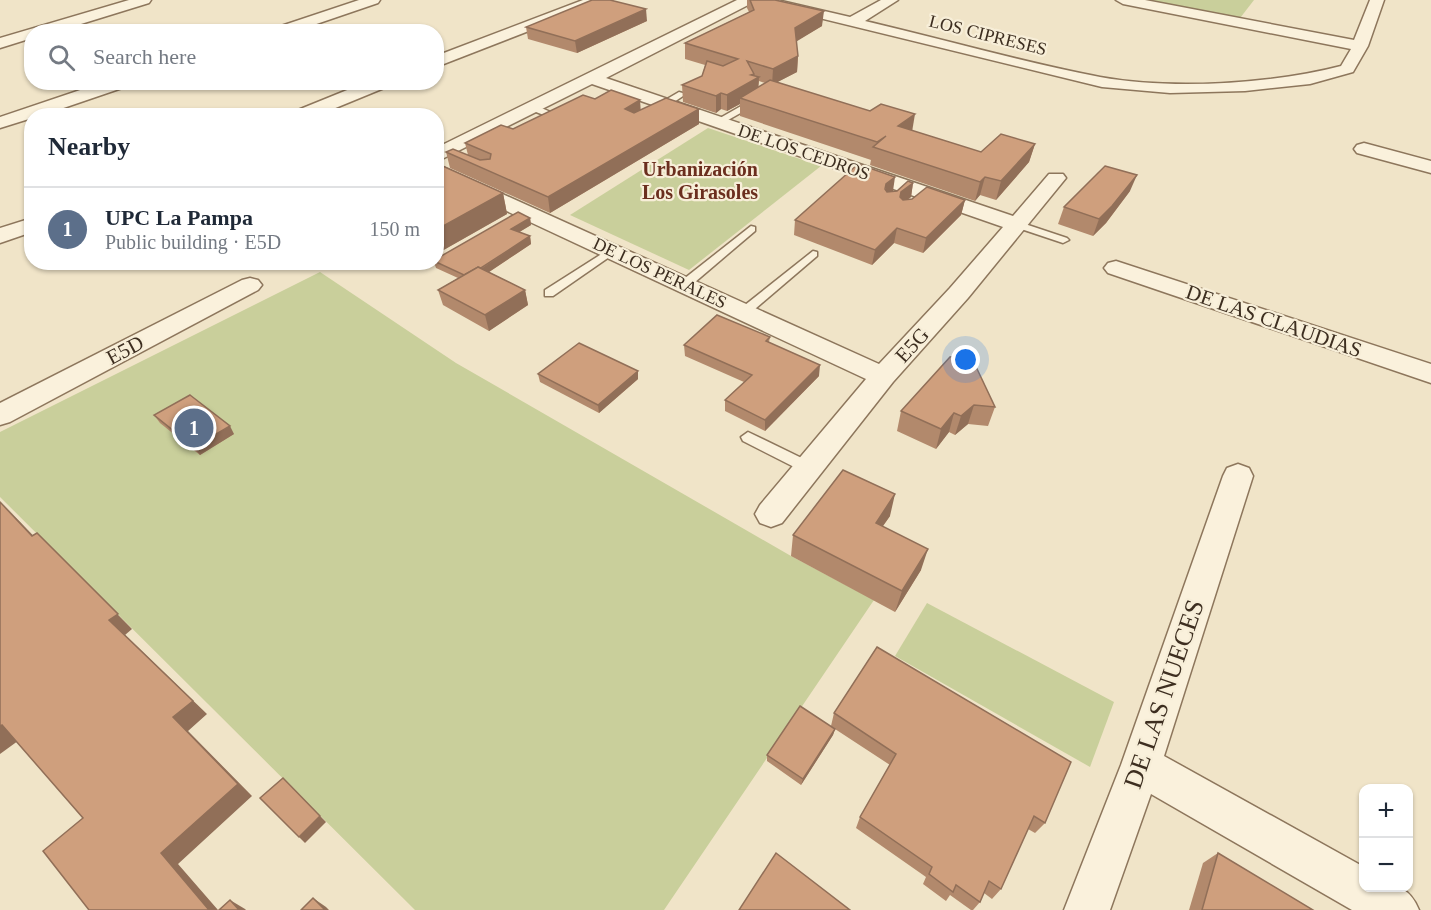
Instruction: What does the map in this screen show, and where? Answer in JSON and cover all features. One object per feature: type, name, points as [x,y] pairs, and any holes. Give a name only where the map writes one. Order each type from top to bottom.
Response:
[{"type":"street","points":[[64,24],[144,0]]},
{"type":"street","points":[[301,24],[373,0]]},
{"type":"street","points":[[444,59],[596,0]]},
{"type":"street","name":"DE LOS PERALES","points":[[444,159],[534,108],[748,0]]},
{"type":"street","name":"LOS CIPRESES","points":[[759,0],[1102,82],[1170,88],[1245,86],[1310,79],[1347,69],[1360,46],[1377,0]]},
{"type":"street","points":[[852,22],[891,0]]},
{"type":"street","points":[[1123,0],[1360,46]]},
{"type":"street","points":[[0,43],[24,36]]},
{"type":"street","name":"DE LOS CEDROS","points":[[593,79],[669,104],[910,194],[1016,224]]},
{"type":"street","points":[[45,108],[98,90]]},
{"type":"street","points":[[319,108],[363,90]]},
{"type":"street","points":[[0,123],[24,115]]},
{"type":"street","points":[[1364,150],[1431,167]]},
{"type":"street","name":"DE LOS PERALES","points":[[444,161],[517,214],[610,250],[883,376]]},
{"type":"street","name":"E5G","points":[[771,514],[883,376],[959,294],[1056,178]]},
{"type":"street","points":[[0,236],[24,227]]},
{"type":"street","name":"DE LAS CLAUDIAS","points":[[1116,268],[1431,374]]},
{"type":"street","name":"E5D","points":[[0,415],[250,285]]},
{"type":"street","name":"DE LAS NUECES","points":[[1087,910],[1141,765],[1238,476]]},
{"type":"street","points":[[1141,765],[1396,910]]},
{"type":"lane","points":[[718,122],[762,97]]},
{"type":"lane","points":[[534,108],[559,118]]},
{"type":"lane","points":[[1016,224],[1063,240]]},
{"type":"lane","points":[[684,285],[751,229]]},
{"type":"lane","points":[[549,293],[610,250]]},
{"type":"lane","points":[[744,312],[813,254]]},
{"type":"lane","points":[[748,437],[809,468]]},
{"type":"green space","points":[[1131,0],[1254,0],[1237,22]]},
{"type":"green space","points":[[708,128],[821,166],[689,270],[570,215]]},
{"type":"green space","points":[[320,272],[456,363],[791,556],[874,600],[664,910],[415,910],[0,497],[0,432]]},
{"type":"green space","points":[[927,603],[1114,702],[1090,767],[895,656]]},
{"type":"building","points":[[592,0],[610,0],[646,9],[575,41],[526,27]]},
{"type":"building","points":[[750,0],[775,0],[824,11],[795,28],[798,56],[773,69],[747,61],[754,74],[751,75],[759,77],[727,95],[721,93],[716,96],[682,85],[702,76],[707,61],[723,66],[738,59],[685,43],[754,10]]},
{"type":"building","points":[[770,80],[870,111],[881,104],[915,114],[898,126],[981,152],[1001,134],[1035,144],[1001,181],[985,177],[980,182],[873,147],[886,136],[877,142],[740,98]]},
{"type":"building","points":[[611,90],[640,100],[625,109],[634,113],[666,98],[699,109],[548,197],[446,152],[453,149],[480,160],[490,159],[491,154],[465,143],[501,125],[513,129],[583,95],[595,99]]},
{"type":"building","points":[[858,164],[895,177],[886,184],[887,192],[897,191],[908,181],[913,183],[901,192],[900,197],[903,200],[912,199],[927,187],[965,200],[926,238],[897,228],[875,250],[795,220]]},
{"type":"building","points":[[1105,166],[1137,175],[1099,219],[1064,207]]},
{"type":"building","points":[[444,167],[503,193],[444,226]]},
{"type":"building","points":[[518,212],[530,218],[511,229],[530,236],[481,268],[478,267],[464,275],[444,266],[444,254]]},
{"type":"building","points":[[478,267],[525,290],[485,315],[438,290]]},
{"type":"building","points":[[717,315],[770,337],[766,341],[820,365],[765,420],[725,400],[752,375],[684,345]]},
{"type":"building","points":[[579,343],[638,371],[598,405],[538,374]]},
{"type":"building","points":[[970,354],[995,407],[974,405],[961,416],[954,413],[941,429],[901,411],[950,357]]},
{"type":"building","points":[[190,395],[230,426],[194,447],[154,415]]},
{"type":"building","points":[[843,470],[895,494],[876,523],[928,549],[902,591],[793,535]]},
{"type":"building","points":[[0,502],[32,536],[37,533],[118,614],[109,620],[193,701],[173,717],[238,784],[161,853],[209,910],[89,910],[43,851],[83,818],[2,725],[0,726]]},
{"type":"building","points":[[877,647],[1071,762],[1045,823],[1034,816],[1001,889],[989,881],[980,902],[956,885],[953,892],[929,874],[932,867],[860,817],[896,754],[834,713]]},
{"type":"building","points":[[800,706],[835,729],[803,779],[767,755]]},
{"type":"building","points":[[283,778],[320,816],[299,837],[260,798]]},
{"type":"building","points":[[776,853],[850,910],[739,910]]},
{"type":"building","points":[[1218,853],[1313,910],[1202,910]]},
{"type":"building","points":[[313,898],[325,910],[301,910]]},
{"type":"building","points":[[230,900],[239,910],[219,910]]},
{"type":"place","name":"UPC La Pampa","points":[[194,428]]},
{"type":"district","name":"Urbanización Los Girasoles","points":[[700,180]]}]
